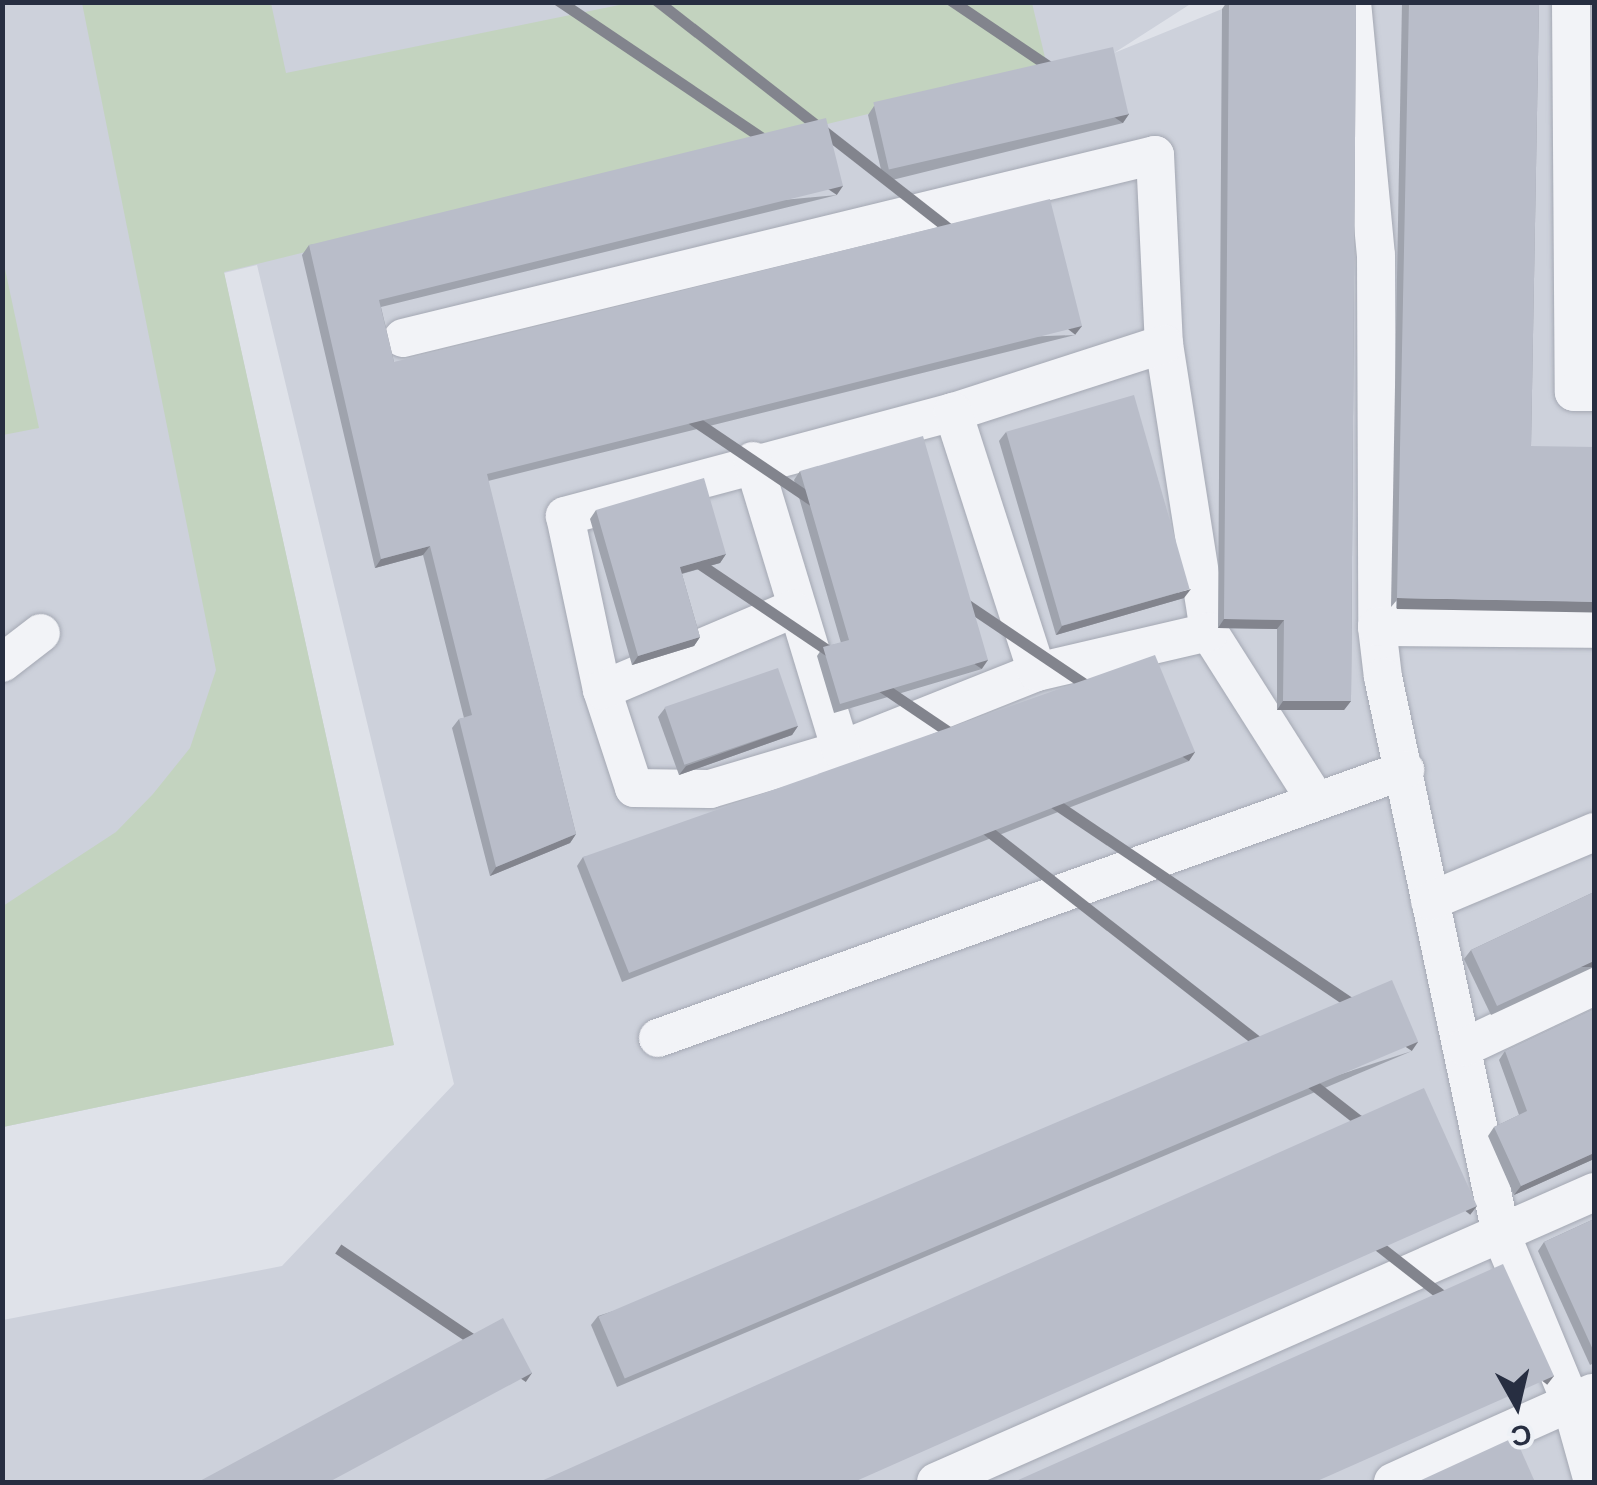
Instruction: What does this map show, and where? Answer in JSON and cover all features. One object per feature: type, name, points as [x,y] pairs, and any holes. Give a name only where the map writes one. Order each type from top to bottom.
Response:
[{"type":"lane","points":[[1352,2],[1376,256],[1377,627],[1430,901],[1465,1047],[1470,1103],[1501,1234],[1583,1398],[1593,1482]]},
{"type":"lane","points":[[1571,2],[1574,392],[1594,392]]},
{"type":"lane","points":[[403,338],[1155,156],[1164,344],[1209,632],[1315,800]]},
{"type":"lane","points":[[1164,344],[953,412],[753,461],[565,516],[602,690],[634,788],[710,790],[841,750],[1037,672],[1209,632]]},
{"type":"lane","points":[[953,412],[1037,672]]},
{"type":"lane","points":[[753,461],[793,610],[841,750]]},
{"type":"lane","points":[[602,690],[793,610]]},
{"type":"lane","points":[[1377,627],[1594,629]]},
{"type":"lane","points":[[2,663],[41,633]]},
{"type":"lane","points":[[658,1038],[1404,770]]},
{"type":"lane","points":[[1430,901],[1594,832]]},
{"type":"lane","points":[[1465,1047],[1594,986]]},
{"type":"lane","points":[[936,1482],[1594,1192]]},
{"type":"lane","points":[[1393,1482],[1583,1398]]},
{"type":"shaded area","points":[[1348,2],[1594,3],[1594,1482],[3,1482],[3,1320],[282,1266],[454,1084],[257,265],[224,273],[394,1045],[3,1127],[3,3],[1192,3],[1114,53],[1222,9],[1349,11]]},
{"type":"green space","points":[[82,3],[271,3],[286,73],[629,3],[1032,3],[1048,70],[224,272],[394,1045],[3,1127],[3,906],[116,832],[153,794],[190,748],[216,670]]},
{"type":"green space","points":[[2,255],[39,428],[3,435],[2,435]]},
{"type":"building","points":[[1229,2],[1356,2],[1351,701],[1283,701],[1284,620],[1224,619]]},
{"type":"building","points":[[1409,2],[1539,2],[1531,446],[1594,447],[1594,602],[1397,598]]},
{"type":"building","points":[[1113,47],[1129,114],[889,170],[873,102]]},
{"type":"building","points":[[826,118],[843,186],[379,300],[394,362],[1050,199],[1082,326],[487,474],[576,834],[496,867],[459,719],[472,715],[430,546],[381,559],[309,245]]},
{"type":"building","points":[[1134,395],[1190,589],[1062,626],[1006,432]]},
{"type":"building","points":[[923,436],[988,660],[840,704],[823,647],[849,640],[800,471]]},
{"type":"building","points":[[704,478],[726,554],[680,567],[700,637],[638,656],[596,510]]},
{"type":"building","points":[[1155,655],[1195,752],[629,973],[583,857]]},
{"type":"building","points":[[778,668],[798,726],[684,765],[665,707]]},
{"type":"building","points":[[1594,892],[1594,961],[1497,1006],[1471,950]]},
{"type":"building","points":[[1392,980],[1418,1042],[625,1378],[599,1317]]},
{"type":"building","points":[[1594,1009],[1594,1153],[1521,1186],[1494,1127],[1527,1111],[1505,1051]]},
{"type":"building","points":[[1424,1088],[1477,1206],[854,1482],[539,1482]]},
{"type":"building","points":[[1594,1219],[1594,1352],[1544,1242]]},
{"type":"building","points":[[1503,1264],[1554,1376],[1315,1482],[1014,1482]]},
{"type":"building","points":[[503,1318],[532,1373],[329,1482],[198,1482]]},
{"type":"building","points":[[1515,1437],[1535,1482],[1417,1482]]}]
